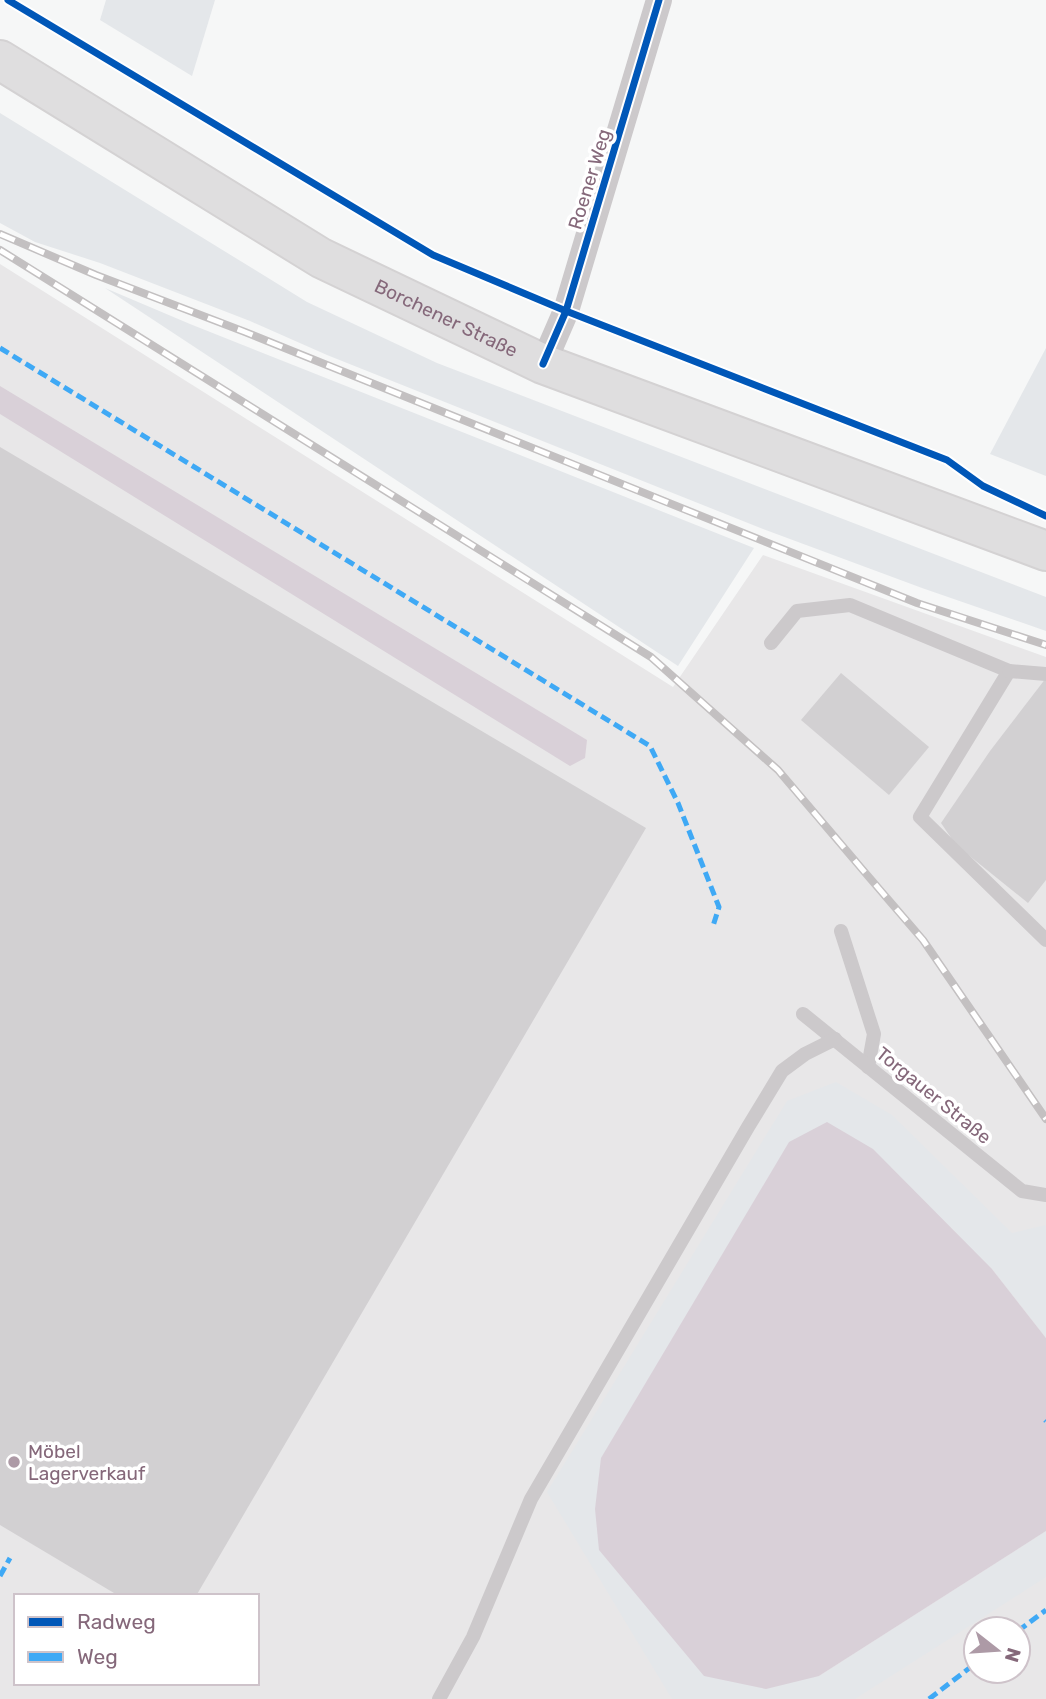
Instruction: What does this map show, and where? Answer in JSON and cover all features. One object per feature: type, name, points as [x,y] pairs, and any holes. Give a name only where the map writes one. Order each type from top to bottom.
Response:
[{"type":"main road","name":"Borchener Straße","points":[[0,60],[321,258],[543,364],[1046,551]]},
{"type":"street","name":"Roener Weg","points":[[543,364],[566,311],[659,0]]},
{"type":"lane","points":[[771,643],[797,611],[850,605],[1009,671],[1046,674]]},
{"type":"lane","points":[[1009,671],[920,817],[1046,940]]},
{"type":"lane","points":[[841,931],[874,1034],[868,1067]]},
{"type":"lane","name":"Torgauer Straße","points":[[803,1014],[1022,1191],[1046,1195]]},
{"type":"lane","points":[[439,1699],[473,1637],[531,1499],[748,1127],[782,1072],[806,1054],[835,1039]]},
{"type":"shaded area","points":[[106,0],[215,0],[192,76],[100,20]]},
{"type":"shaded area","points":[[0,113],[307,302],[437,363],[1046,597],[1046,631],[763,529],[327,355],[250,321],[100,263],[35,242],[0,223]]},
{"type":"shaded area","points":[[0,264],[673,687],[763,555],[1046,657],[1046,1338],[992,1269],[819,1676],[1046,1531],[1046,1699],[0,1699]]},
{"type":"shaded area","points":[[105,288],[190,324],[754,548],[678,666]]},
{"type":"shaded area","points":[[1046,348],[1046,476],[990,454]]},
{"type":"shaded area","points":[[0,386],[587,740],[585,758],[570,766],[0,414]]},
{"type":"shaded area","points":[[836,1082],[892,1115],[1012,1233],[1046,1225],[1046,1338],[992,1269],[819,1676],[1046,1531],[1046,1577],[987,1615],[962,1615],[962,1631],[855,1699],[672,1699],[547,1492],[787,1101]]},
{"type":"shaded area","points":[[827,1122],[873,1149],[992,1269],[1046,1338],[1046,1531],[819,1676],[766,1689],[704,1676],[599,1550],[595,1509],[601,1458],[789,1142]]},
{"type":"building","points":[[0,447],[646,828],[197,1594],[116,1594],[0,1525]]},
{"type":"building","points":[[841,673],[929,747],[889,795],[801,720]]},
{"type":"building","points":[[1046,678],[1046,880],[1028,903],[956,845],[941,823],[990,751]]},
{"type":"railway","points":[[0,234],[96,275],[245,332],[917,603],[1046,645]]},
{"type":"railway","points":[[0,250],[651,657],[778,770],[923,940],[1046,1119]]},
{"type":"marked path","points":[[0,348],[650,746],[678,803],[719,907],[713,926]]},
{"type":"marked path","points":[[0,1576],[10,1558]]},
{"type":"marked path","points":[[1032,1620],[1046,1610]]},
{"type":"marked path","points":[[929,1699],[962,1674]]},
{"type":"cycle path","points":[[8,0],[433,255],[566,311],[947,460],[983,486],[1046,516]]},
{"type":"cycle path","points":[[543,364],[566,311],[659,0]]},
{"type":"place","name":"Möbel Lagerverkauf","points":[[14,1462]]}]
